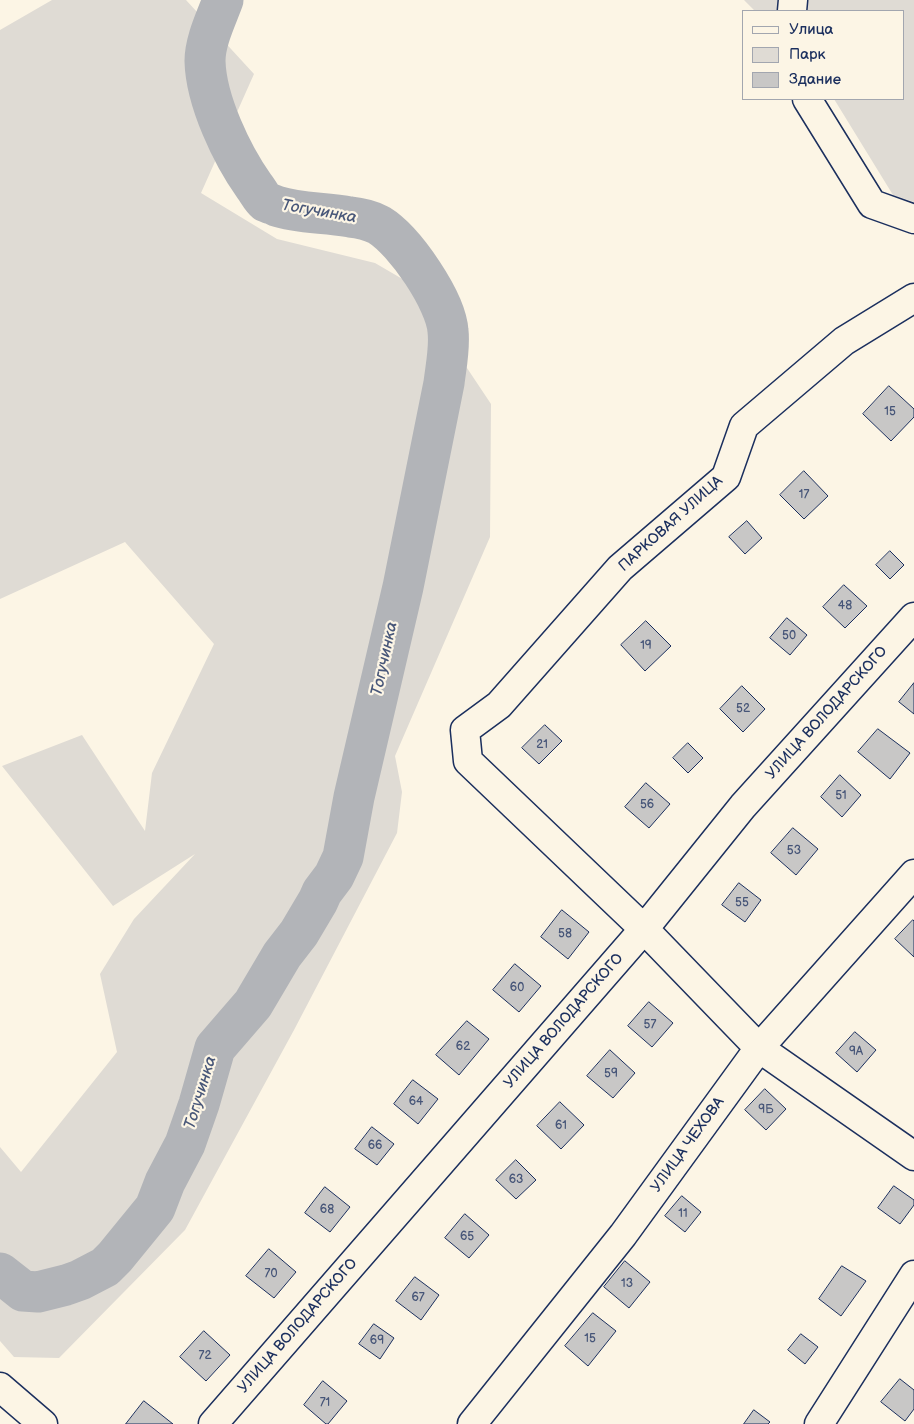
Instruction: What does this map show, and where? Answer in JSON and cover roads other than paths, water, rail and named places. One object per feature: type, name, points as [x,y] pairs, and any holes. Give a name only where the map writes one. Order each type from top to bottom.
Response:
[{"type":"street","points":[[808,100],[872,204],[914,219]]},
{"type":"street","name":"ПАРКОВАЯ УЛИЦА","points":[[644,928],[468,761],[465,730],[499,704],[620,568],[726,477],[744,426],[844,341],[914,298]]},
{"type":"street","name":"УЛИЦА ВОЛОДАРСКОГО","points":[[213,1424],[644,928],[743,806],[914,617]]},
{"type":"street","name":"УЛИЦА ЧЕХОВА","points":[[472,1424],[623,1234],[759,1048],[914,874]]},
{"type":"street","points":[[644,928],[759,1048],[914,1156]]},
{"type":"street","points":[[818,1424],[914,1276]]},
{"type":"street","points":[[6,1392],[43,1424]]},
{"type":"waterway","name":"Тогучинка","points":[[0,1273],[23,1291],[38,1292],[80,1280],[105,1267],[115,1257],[155,1208],[165,1182],[185,1144],[215,1048],[253,1004],[282,955],[299,933],[322,892],[334,876],[343,857],[354,797],[403,587],[444,383],[448,357],[446,318],[432,288],[400,244],[379,225],[369,221],[341,215],[294,210],[266,202],[237,159],[215,110],[206,77],[205,53],[223,0]]}]
